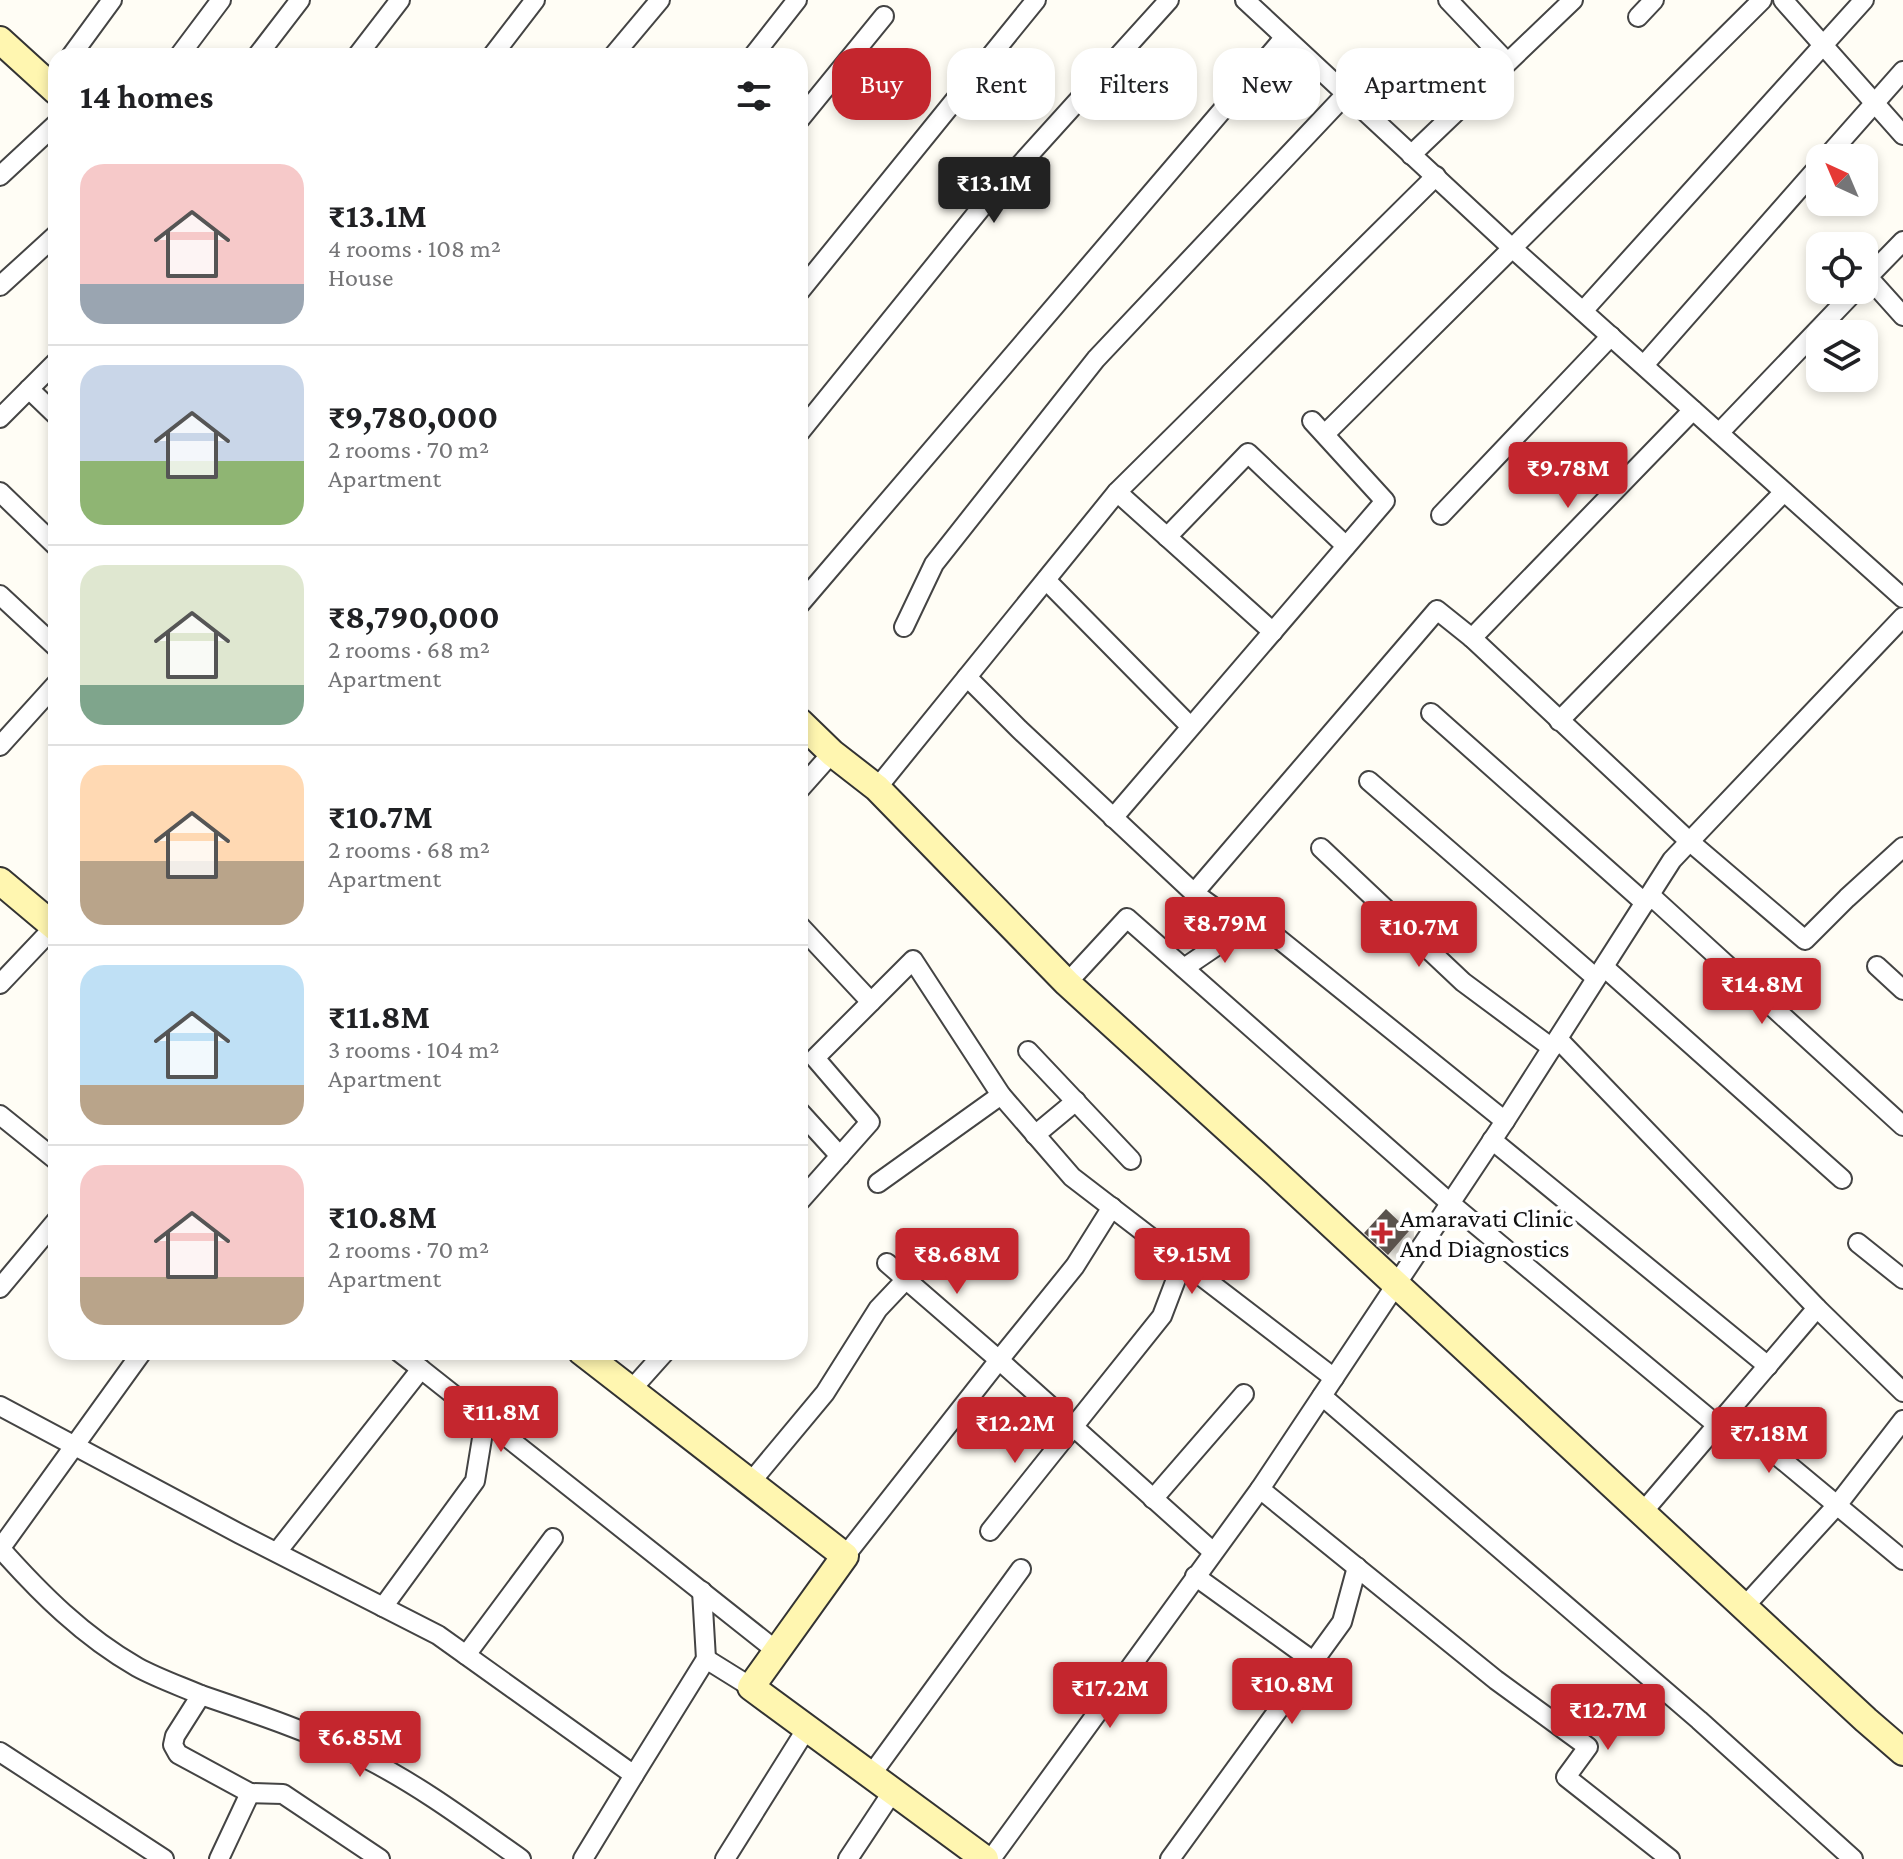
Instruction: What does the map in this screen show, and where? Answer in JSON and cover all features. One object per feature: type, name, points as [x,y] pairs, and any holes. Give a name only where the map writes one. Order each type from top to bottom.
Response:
[{"type":"street","points":[[77,48],[112,0]]},
{"type":"street","points":[[185,48],[221,0]]},
{"type":"street","points":[[263,48],[300,0]]},
{"type":"street","points":[[363,48],[400,0]]},
{"type":"street","points":[[498,48],[535,0]]},
{"type":"street","points":[[620,48],[660,0]]},
{"type":"street","points":[[759,48],[797,0]]},
{"type":"street","points":[[808,281],[1036,0]]},
{"type":"street","points":[[808,422],[981,208],[1169,0]]},
{"type":"street","points":[[1245,0],[1336,85]]},
{"type":"street","points":[[1448,0],[1494,48]]},
{"type":"street","points":[[1514,55],[1573,0]]},
{"type":"street","points":[[1638,17],[1654,0]]},
{"type":"street","points":[[1113,818],[1385,501],[1319,428],[1511,247],[1762,0]]},
{"type":"street","points":[[1783,0],[1903,135]]},
{"type":"street","points":[[1583,311],[1864,0]]},
{"type":"street","points":[[808,109],[884,16]]},
{"type":"street","points":[[808,595],[1284,38]]},
{"type":"street","points":[[2,46],[48,80]]},
{"type":"street","points":[[1838,144],[1903,71]]},
{"type":"street","points":[[904,627],[934,564],[1096,359],[1336,105]]},
{"type":"street","points":[[1374,120],[1903,598]]},
{"type":"street","points":[[1411,155],[1447,120]]},
{"type":"street","points":[[0,176],[48,131]]},
{"type":"street","points":[[877,788],[1117,492],[1436,176]]},
{"type":"street","points":[[1644,365],[1806,181]]},
{"type":"street","points":[[1878,267],[1903,241]]},
{"type":"street","points":[[0,286],[48,242]]},
{"type":"street","points":[[1878,295],[1903,316]]},
{"type":"street","points":[[1719,433],[1843,304]]},
{"type":"street","points":[[1441,515],[1611,336]]},
{"type":"street","points":[[0,418],[48,370]]},
{"type":"street","points":[[29,389],[48,407]]},
{"type":"street","points":[[1472,638],[1693,410]]},
{"type":"street","points":[[1167,537],[1248,453],[1346,546]]},
{"type":"street","points":[[0,492],[48,538]]},
{"type":"street","points":[[1117,492],[1273,632]]},
{"type":"street","points":[[1559,721],[1784,492]]},
{"type":"street","points":[[1046,580],[1190,726]]},
{"type":"street","points":[[0,595],[48,640]]},
{"type":"street","points":[[1194,893],[1437,610],[1472,638],[1689,841],[1805,940],[1903,847]]},
{"type":"street","points":[[991,1859],[1260,1489],[1505,1121],[1672,860],[1903,617]]},
{"type":"street","points":[[967,677],[1194,893],[1243,928],[1274,935],[1505,1121]]},
{"type":"street","points":[[0,746],[48,693]]},
{"type":"street","points":[[1431,713],[1648,899],[1903,1126]]},
{"type":"street","points":[[808,730],[877,788],[1067,983],[1903,1752]]},
{"type":"street","points":[[808,780],[832,753]]},
{"type":"street","points":[[1369,781],[1842,1179]]},
{"type":"street","points":[[1321,848],[1463,982],[1555,1044],[1903,1392]]},
{"type":"street","points":[[0,881],[48,920]]},
{"type":"street","points":[[1067,983],[1127,918],[1450,1203],[1722,1420],[1838,1504],[1903,1560]]},
{"type":"street","points":[[1184,968],[1243,928]]},
{"type":"street","points":[[0,984],[48,933]]},
{"type":"street","points":[[808,935],[871,1002]]},
{"type":"street","points":[[808,1192],[870,1122],[815,1058],[913,960],[1001,1095],[1072,1177],[1334,1378]]},
{"type":"street","points":[[1877,966],[1903,990]]},
{"type":"street","points":[[1028,1051],[1131,1160]]},
{"type":"street","points":[[878,1183],[1001,1095]]},
{"type":"street","points":[[1035,1135],[1076,1101]]},
{"type":"street","points":[[0,1115],[48,1154]]},
{"type":"street","points":[[808,1121],[840,1156]]},
{"type":"street","points":[[1492,1140],[1768,1366]]},
{"type":"street","points":[[751,1687],[845,1556],[1075,1266],[1112,1207]]},
{"type":"street","points":[[0,1288],[48,1231]]},
{"type":"street","points":[[1858,1243],[1903,1279]]},
{"type":"street","points":[[750,1483],[825,1393],[878,1309],[930,1254]]},
{"type":"street","points":[[990,1531],[1162,1316],[1183,1261]]},
{"type":"street","points":[[887,1263],[1212,1551]]},
{"type":"street","points":[[1642,1513],[1817,1308]]},
{"type":"street","points":[[136,1360],[0,1548],[36,1589],[66,1616],[139,1668],[201,1695],[308,1732],[369,1761],[426,1792],[521,1859]]},
{"type":"street","points":[[409,1360],[778,1652]]},
{"type":"street","points":[[592,1360],[845,1556]]},
{"type":"street","points":[[631,1390],[658,1360]]},
{"type":"street","points":[[277,1552],[421,1369]]},
{"type":"street","points":[[1153,1499],[1244,1394]]},
{"type":"street","points":[[1322,1396],[1699,1720],[1853,1859]]},
{"type":"street","points":[[0,1406],[438,1635],[634,1775]]},
{"type":"street","points":[[383,1607],[475,1481],[485,1420]]},
{"type":"street","points":[[1744,1607],[1838,1504],[1903,1420]]},
{"type":"street","points":[[1260,1489],[1496,1680],[1588,1747],[1566,1777],[1670,1859]]},
{"type":"street","points":[[466,1655],[553,1538]]},
{"type":"street","points":[[1170,1859],[1342,1622],[1357,1567]]},
{"type":"street","points":[[871,1775],[1021,1569]]},
{"type":"street","points":[[1195,1576],[1313,1661]]},
{"type":"street","points":[[583,1859],[706,1659],[702,1591]]},
{"type":"street","points":[[706,1659],[751,1687],[985,1859]]},
{"type":"street","points":[[201,1695],[175,1736],[173,1745],[178,1754],[250,1793],[283,1794],[380,1859]]},
{"type":"street","points":[[725,1859],[807,1728]]},
{"type":"street","points":[[0,1752],[164,1859]]},
{"type":"street","points":[[848,1859],[893,1791]]},
{"type":"street","points":[[219,1859],[250,1793]]},
{"type":"building","points":[[1386,1209],[1409,1231],[1388,1255],[1364,1233]]},
{"type":"place","name":"Amaravati Clinic And Diagnostics","points":[[1382,1233]]}]
